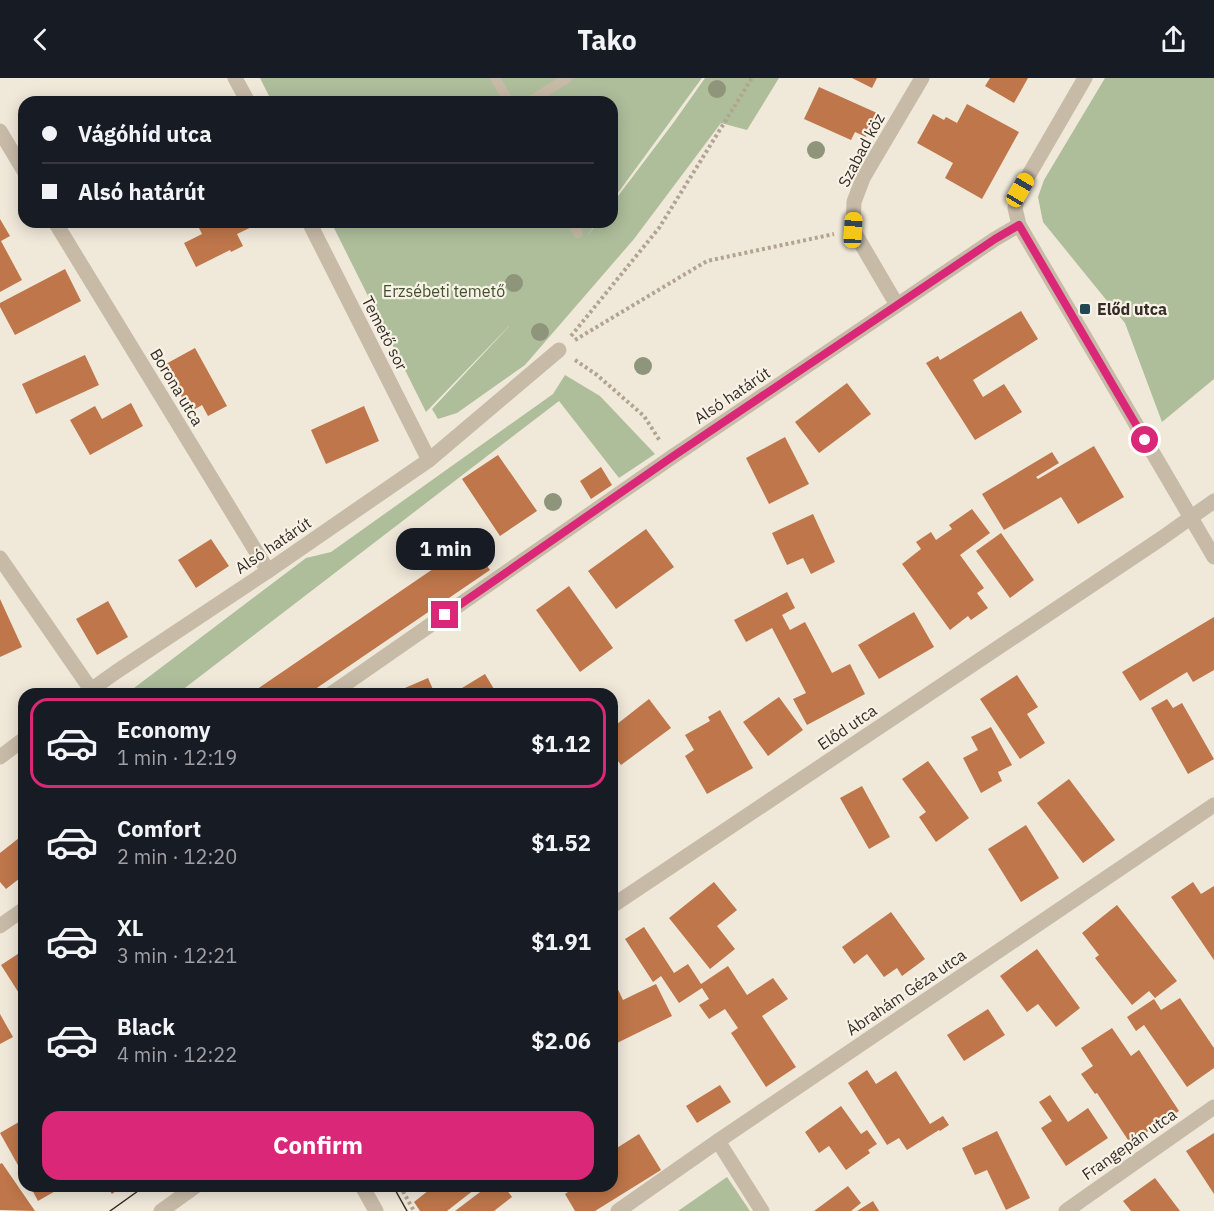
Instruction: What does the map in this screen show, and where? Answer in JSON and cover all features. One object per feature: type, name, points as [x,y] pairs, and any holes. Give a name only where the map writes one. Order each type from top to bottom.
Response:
[{"type":"street","points":[[236,78],[245,96]]},
{"type":"street","name":"Szabad köz","points":[[853,230],[854,202],[863,178],[922,78]]},
{"type":"street","points":[[1085,78],[1020,190],[1015,208],[1019,225],[1214,557]]},
{"type":"street","points":[[0,131],[18,161]]},
{"type":"street","name":"Alsó határút","points":[[340,688],[672,457],[1019,225]]},
{"type":"street","name":"Borona utca","points":[[59,228],[268,571]]},
{"type":"street","name":"Temető sor","points":[[312,228],[429,460]]},
{"type":"street","points":[[853,230],[897,305]]},
{"type":"street","name":"Alsó határút","points":[[97,688],[429,460],[559,350]]},
{"type":"street","name":"Előd utca","points":[[618,902],[1214,501]]},
{"type":"street","points":[[0,558],[87,688]]},
{"type":"street","points":[[0,757],[18,744]]},
{"type":"street","name":"Ábrahám Géza utca","points":[[618,1211],[1214,805]]},
{"type":"street","points":[[0,926],[18,913]]},
{"type":"street","name":"Frangepán utca","points":[[1065,1211],[1214,1107]]},
{"type":"street","points":[[718,1141],[762,1211]]},
{"type":"street","points":[[161,1211],[188,1192]]},
{"type":"street","points":[[365,1192],[376,1211]]},
{"type":"lane","points":[[495,78],[506,96]]},
{"type":"lane","points":[[538,96],[567,78]]},
{"type":"lane","points":[[575,228],[578,233]]},
{"type":"path","points":[[559,350],[659,228],[752,78]]},
{"type":"path","points":[[559,350],[707,261],[853,230]]},
{"type":"path","points":[[559,350],[597,375],[644,416],[672,457]]},
{"type":"path","points":[[403,1192],[414,1211]]},
{"type":"green space","points":[[260,78],[702,78],[618,193],[618,96],[269,96]]},
{"type":"green space","name":"Erzsébeti temető","points":[[705,78],[779,78],[747,130],[721,123],[634,239],[525,365],[457,413],[438,419],[432,409],[513,322],[426,412],[334,228],[593,228],[587,236],[593,228],[618,228],[618,196]]},
{"type":"green space","points":[[1105,78],[1214,78],[1214,379],[1162,422],[1125,323],[1043,222],[1038,197],[1044,180]]},
{"type":"green space","points":[[565,375],[600,396],[655,454],[619,478],[559,401],[185,688],[134,688],[306,558],[331,552],[553,394]]},
{"type":"green space","points":[[727,1177],[750,1211],[678,1211]]},
{"type":"building","points":[[852,78],[877,78],[872,88]]},
{"type":"building","points":[[990,78],[1028,78],[1014,103],[985,86]]},
{"type":"building","points":[[819,87],[877,113],[866,137],[855,132],[851,140],[804,119]]},
{"type":"building","points":[[967,104],[1019,132],[982,199],[945,178],[953,163],[917,143],[933,114],[957,123]]},
{"type":"building","points":[[0,219],[10,236],[1,241],[22,280],[0,292]]},
{"type":"building","points":[[199,228],[250,228],[237,234],[243,246],[196,267],[184,243],[202,234]]},
{"type":"building","points":[[65,269],[81,301],[15,335],[0,303]]},
{"type":"building","points":[[1021,311],[1038,339],[973,380],[983,397],[1004,384],[1022,412],[975,440],[926,363],[938,356],[940,360]]},
{"type":"building","points":[[195,348],[227,406],[208,416],[202,405],[190,412],[164,365]]},
{"type":"building","points":[[85,355],[99,385],[36,414],[22,384]]},
{"type":"building","points":[[847,383],[871,414],[819,453],[795,422]]},
{"type":"building","points":[[131,403],[143,426],[90,455],[70,420],[95,406],[102,419]]},
{"type":"building","points":[[364,406],[379,441],[326,464],[311,430]]},
{"type":"building","points":[[785,437],[809,484],[769,504],[746,458]]},
{"type":"building","points":[[1094,446],[1124,497],[1078,524],[1061,497],[1004,530],[982,494],[1052,452],[1059,463],[1036,477],[1038,479]]},
{"type":"building","points":[[498,455],[537,511],[500,536],[462,479]]},
{"type":"building","points":[[601,467],[612,485],[591,499],[580,481]]},
{"type":"building","points":[[972,509],[990,533],[960,555],[984,588],[977,593],[988,608],[971,620],[968,616],[950,630],[902,564],[921,549],[916,542],[931,532],[936,540],[952,529],[949,525]]},
{"type":"building","points":[[813,514],[835,562],[811,574],[803,558],[787,565],[772,533]]},
{"type":"building","points":[[646,529],[674,567],[616,609],[588,571]]},
{"type":"building","points":[[1001,533],[1034,580],[1010,598],[976,551]]},
{"type":"building","points":[[211,539],[229,566],[196,588],[178,560]]},
{"type":"building","points":[[471,543],[490,570],[317,688],[259,688]]},
{"type":"building","points":[[569,586],[613,648],[580,672],[536,610]]},
{"type":"building","points":[[787,592],[795,608],[782,615],[790,630],[805,622],[832,673],[850,664],[865,694],[807,725],[793,699],[806,693],[772,628],[746,642],[734,620]]},
{"type":"building","points":[[0,599],[22,647],[0,657]]},
{"type":"building","points":[[108,601],[128,637],[97,655],[76,619]]},
{"type":"building","points":[[914,612],[934,647],[879,679],[858,645]]},
{"type":"building","points":[[1214,617],[1214,670],[1193,682],[1187,672],[1140,701],[1122,672]]},
{"type":"building","points":[[485,674],[493,688],[462,688]]},
{"type":"building","points":[[1017,675],[1038,707],[1027,714],[1045,743],[1020,759],[980,699]]},
{"type":"building","points":[[428,678],[432,688],[405,688]]},
{"type":"building","points":[[779,697],[803,730],[768,756],[743,722]]},
{"type":"building","points":[[649,699],[671,728],[621,765],[618,761],[618,723]]},
{"type":"building","points":[[1167,699],[1173,708],[1182,703],[1214,759],[1188,774],[1151,708]]},
{"type":"building","points":[[720,710],[753,768],[707,794],[685,756],[694,750],[685,735],[710,721],[708,717]]},
{"type":"building","points":[[991,727],[1012,765],[998,772],[1002,781],[981,793],[963,758],[978,750],[971,737]]},
{"type":"building","points":[[928,761],[969,818],[936,842],[919,817],[926,812],[902,779]]},
{"type":"building","points":[[1069,779],[1115,840],[1083,863],[1037,803]]},
{"type":"building","points":[[862,786],[890,837],[869,849],[840,798]]},
{"type":"building","points":[[1026,825],[1059,878],[1021,902],[988,849]]},
{"type":"building","points":[[18,839],[18,880],[6,889],[0,882],[0,853]]},
{"type":"building","points":[[714,882],[737,910],[717,926],[735,949],[710,969],[669,918]]},
{"type":"building","points":[[1193,882],[1201,894],[1214,886],[1214,960],[1171,897]]},
{"type":"building","points":[[1117,905],[1177,981],[1155,998],[1149,991],[1132,1005],[1095,958],[1099,955],[1082,933]]},
{"type":"building","points":[[891,912],[925,959],[902,976],[897,968],[884,977],[867,954],[854,964],[842,947]]},
{"type":"building","points":[[644,927],[674,973],[688,964],[701,984],[728,966],[747,995],[773,978],[788,999],[762,1016],[796,1067],[766,1087],[731,1033],[738,1028],[725,1009],[709,1019],[699,1005],[709,999],[702,988],[679,1003],[661,976],[653,982],[625,939]]},
{"type":"building","points":[[1037,949],[1080,1008],[1056,1027],[1038,1004],[1027,1012],[1000,976]]},
{"type":"building","points":[[18,954],[18,992],[1,965]]},
{"type":"building","points":[[656,984],[672,1016],[618,1043],[618,990],[623,1000]]},
{"type":"building","points":[[1180,998],[1214,1048],[1214,1068],[1187,1087],[1144,1025],[1136,1031],[1127,1017],[1154,999],[1161,1010]]},
{"type":"building","points":[[988,1009],[1005,1035],[964,1061],[947,1035]]},
{"type":"building","points":[[0,1014],[13,1037],[0,1044]]},
{"type":"building","points":[[1112,1028],[1131,1056],[1139,1050],[1179,1111],[1130,1143],[1097,1093],[1095,1094],[1081,1074],[1093,1066],[1081,1048]]},
{"type":"building","points":[[867,1070],[876,1084],[896,1071],[930,1124],[943,1116],[949,1125],[907,1150],[899,1138],[887,1145],[848,1083]]},
{"type":"building","points":[[720,1085],[731,1102],[697,1123],[686,1106]]},
{"type":"building","points":[[1050,1095],[1068,1122],[1088,1108],[1108,1138],[1066,1166],[1041,1128],[1052,1121],[1039,1102]]},
{"type":"building","points":[[841,1106],[861,1134],[867,1130],[877,1144],[868,1150],[870,1153],[846,1170],[829,1146],[819,1153],[805,1132]]},
{"type":"building","points":[[18,1122],[18,1165],[0,1133]]},
{"type":"building","points":[[997,1131],[1030,1198],[1006,1210],[987,1170],[975,1175],[962,1148]]},
{"type":"building","points":[[1214,1133],[1214,1194],[1186,1151]]},
{"type":"building","points":[[639,1134],[661,1170],[595,1211],[575,1211],[565,1194],[568,1192],[618,1192],[618,1147]]},
{"type":"building","points":[[2,1163],[18,1186],[18,1192],[22,1192],[35,1211],[0,1210],[0,1164]]},
{"type":"building","points":[[1155,1178],[1180,1211],[1131,1211],[1123,1201]]},
{"type":"building","points":[[848,1186],[861,1203],[851,1211],[814,1211]]},
{"type":"building","points":[[33,1192],[54,1192],[38,1201]]},
{"type":"building","points":[[426,1192],[471,1192],[447,1211],[420,1211],[414,1202]]},
{"type":"building","points":[[480,1192],[508,1192],[512,1197],[494,1211],[455,1211]]},
{"type":"building","points":[[873,1201],[879,1211],[857,1211]]},
{"type":"tram line","points":[[110,1211],[137,1192]]},
{"type":"tram line","points":[[396,1192],[407,1211]]},
{"type":"place","name":"Előd utca","points":[[1085,309]]},
{"type":"route","points":[[445,615],[690,444],[1019,225],[1145,440]]}]
